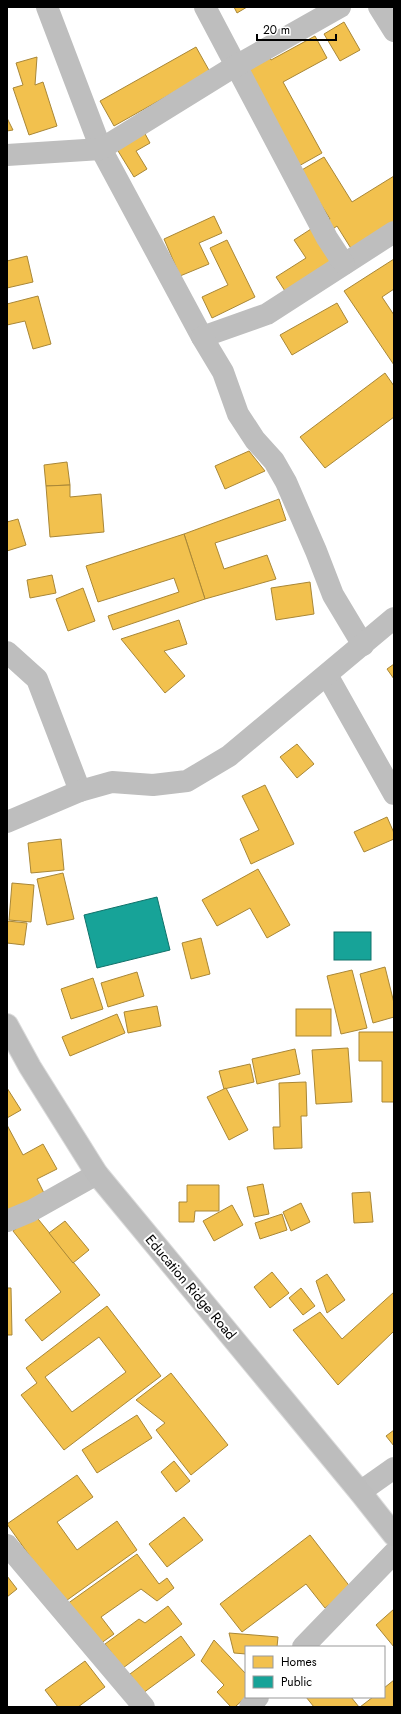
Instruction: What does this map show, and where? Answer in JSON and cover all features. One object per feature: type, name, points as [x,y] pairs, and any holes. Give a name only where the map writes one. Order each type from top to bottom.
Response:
[{"type":"main road","name":"Education Ridge Road","points":[[7,1025],[30,1066],[97,1174],[360,1492],[394,1536]]},
{"type":"street","points":[[205,7],[327,238],[344,264]]},
{"type":"street","points":[[7,155],[100,149],[236,66],[340,7]]},
{"type":"street","points":[[379,7],[394,31]]},
{"type":"street","points":[[51,9],[100,149],[202,337],[223,372],[238,414],[255,440],[274,461],[286,482],[316,551],[333,596],[363,645]]},
{"type":"street","points":[[202,337],[267,314],[394,232]]},
{"type":"street","points":[[7,822],[80,791],[112,782],[153,785],[187,781],[229,756],[394,618]]},
{"type":"street","points":[[7,652],[37,679],[80,791]]},
{"type":"street","points":[[327,675],[394,794]]},
{"type":"street","points":[[7,1221],[31,1211],[97,1174]]},
{"type":"street","points":[[360,1492],[394,1468]]},
{"type":"street","points":[[7,1545],[144,1707]]},
{"type":"street","points":[[304,1646],[394,1553]]},
{"type":"street","points":[[250,1707],[257,1698]]},
{"type":"building: Homes","points":[[234,7],[247,7],[237,13]]},
{"type":"building: Homes","points":[[344,22],[360,50],[340,61],[324,34]]},
{"type":"building: Homes","points":[[315,36],[327,58],[283,82],[322,153],[297,167],[243,70],[269,56],[271,60]]},
{"type":"building: Homes","points":[[196,47],[210,72],[114,126],[100,101]]},
{"type":"building: Homes","points":[[37,57],[35,85],[43,82],[57,126],[29,135],[13,88],[23,85],[16,63]]},
{"type":"building: Homes","points":[[7,118],[13,130],[7,131]]},
{"type":"building: Homes","points":[[143,130],[150,143],[136,151],[147,169],[134,177],[115,146]]},
{"type":"building: Homes","points":[[324,157],[352,202],[394,176],[394,224],[352,250],[337,226],[330,231],[324,222],[330,219],[300,171]]},
{"type":"building: Homes","points":[[214,216],[222,233],[199,243],[209,264],[180,276],[164,239]]},
{"type":"building: Homes","points":[[311,229],[332,261],[285,291],[276,277],[306,258],[294,240]]},
{"type":"building: Homes","points":[[227,240],[255,297],[212,318],[202,297],[228,285],[210,248]]},
{"type":"building: Homes","points":[[27,256],[33,282],[7,288],[7,261]]},
{"type":"building: Homes","points":[[394,259],[394,289],[382,297],[394,315],[394,365],[344,291]]},
{"type":"building: Homes","points":[[38,296],[51,344],[33,349],[25,321],[7,325],[7,304]]},
{"type":"building: Homes","points":[[337,303],[348,322],[292,355],[280,335]]},
{"type":"building: Homes","points":[[385,373],[394,386],[394,417],[325,468],[300,437]]},
{"type":"building: Homes","points":[[249,451],[265,471],[225,489],[215,466]]},
{"type":"building: Homes","points":[[67,462],[70,485],[46,486],[44,465]]},
{"type":"building: Homes","points":[[70,485],[70,497],[101,494],[104,532],[50,537],[46,486]]},
{"type":"building: Homes","points":[[279,499],[286,520],[215,543],[224,569],[267,555],[276,579],[205,599],[184,534]]},
{"type":"building: Homes","points":[[18,519],[26,545],[7,551],[7,522]]},
{"type":"building: Homes","points":[[184,534],[205,599],[113,630],[108,616],[179,592],[174,578],[98,602],[86,566]]},
{"type":"building: Homes","points":[[52,575],[56,593],[30,598],[27,580]]},
{"type":"building: Homes","points":[[310,582],[314,614],[276,620],[271,588]]},
{"type":"building: Homes","points":[[83,588],[95,621],[68,631],[56,599]]},
{"type":"building: Homes","points":[[179,620],[187,644],[164,651],[185,676],[165,693],[121,639]]},
{"type":"building: Homes","points":[[394,664],[394,679],[387,669]]},
{"type":"building: Homes","points":[[297,744],[314,764],[297,778],[280,757]]},
{"type":"building: Homes","points":[[265,785],[294,844],[251,864],[240,839],[259,830],[242,796]]},
{"type":"building: Homes","points":[[387,817],[394,833],[394,839],[364,852],[354,832]]},
{"type":"building: Homes","points":[[61,839],[64,870],[31,873],[28,843]]},
{"type":"building: Homes","points":[[258,869],[290,925],[267,938],[250,908],[217,926],[202,900]]},
{"type":"building: Homes","points":[[63,873],[74,919],[47,925],[37,879]]},
{"type":"building: Homes","points":[[12,883],[34,885],[31,922],[9,920]]},
{"type":"building: Homes","points":[[7,921],[27,923],[24,945],[7,943]]},
{"type":"building: Homes","points":[[201,938],[210,974],[191,979],[182,943]]},
{"type":"building: Homes","points":[[385,967],[394,1003],[394,1017],[373,1023],[360,974]]},
{"type":"building: Homes","points":[[352,970],[367,1028],[341,1034],[327,976]]},
{"type":"building: Homes","points":[[137,972],[144,996],[108,1007],[101,983]]},
{"type":"building: Homes","points":[[93,978],[103,1009],[71,1019],[61,989]]},
{"type":"building: Homes","points":[[157,1006],[161,1026],[128,1033],[124,1012]]},
{"type":"building: Homes","points":[[296,1009],[331,1009],[331,1036],[296,1036]]},
{"type":"building: Homes","points":[[117,1014],[125,1033],[70,1056],[62,1037]]},
{"type":"building: Homes","points":[[359,1032],[394,1032],[394,1102],[382,1102],[382,1061],[359,1061]]},
{"type":"building: Homes","points":[[348,1048],[352,1102],[316,1104],[312,1050]]},
{"type":"building: Homes","points":[[295,1049],[300,1074],[257,1084],[252,1059]]},
{"type":"building: Homes","points":[[250,1064],[254,1082],[224,1089],[219,1071]]},
{"type":"building: Homes","points":[[306,1082],[307,1116],[301,1116],[302,1148],[274,1149],[273,1127],[280,1127],[279,1083]]},
{"type":"building: Homes","points":[[7,1088],[21,1110],[7,1118]]},
{"type":"building: Homes","points":[[226,1088],[248,1130],[229,1140],[207,1097]]},
{"type":"building: Homes","points":[[7,1125],[23,1155],[43,1144],[57,1169],[37,1179],[44,1193],[7,1213]]},
{"type":"building: Homes","points":[[263,1184],[269,1214],[254,1217],[247,1187]]},
{"type":"building: Homes","points":[[187,1185],[219,1185],[219,1211],[195,1211],[194,1222],[179,1222],[179,1202],[187,1202]]},
{"type":"building: Homes","points":[[370,1192],[373,1222],[354,1223],[352,1193]]},
{"type":"building: Homes","points":[[301,1203],[310,1222],[291,1231],[283,1212]]},
{"type":"building: Homes","points":[[232,1205],[243,1225],[214,1241],[203,1221]]},
{"type":"building: Homes","points":[[34,1214],[100,1295],[42,1341],[25,1320],[61,1292],[13,1231]]},
{"type":"building: Homes","points":[[282,1214],[287,1230],[260,1239],[255,1223]]},
{"type":"building: Homes","points":[[65,1221],[89,1250],[73,1263],[49,1233]]},
{"type":"building: Homes","points":[[272,1272],[289,1293],[270,1308],[254,1287]]},
{"type":"building: Homes","points":[[327,1274],[345,1300],[327,1313],[316,1281]]},
{"type":"building: Homes","points":[[7,1288],[11,1288],[12,1335],[7,1335]]},
{"type":"building: Homes","points":[[301,1288],[315,1306],[303,1315],[289,1298]]},
{"type":"building: Homes","points":[[394,1292],[394,1331],[338,1385],[293,1330],[320,1312],[342,1339]]},
{"type":"building: Homes","points":[[107,1306],[161,1376],[64,1450],[21,1395],[37,1383],[26,1368]],"holes":[[[99,1337],[126,1372],[72,1412],[45,1377]]]},
{"type":"building: Homes","points":[[171,1373],[228,1445],[191,1475],[156,1430],[165,1423],[136,1400]]},
{"type":"building: Homes","points":[[137,1415],[152,1438],[97,1473],[82,1450]]},
{"type":"building: Homes","points":[[394,1430],[394,1446],[386,1436]]},
{"type":"building: Homes","points":[[174,1461],[190,1481],[176,1492],[161,1472]]},
{"type":"building: Homes","points":[[77,1475],[93,1497],[57,1522],[77,1550],[117,1521],[137,1550],[63,1603],[7,1524]]},
{"type":"building: Homes","points":[[184,1517],[203,1540],[167,1567],[149,1544]]},
{"type":"building: Homes","points":[[310,1535],[351,1588],[325,1608],[306,1584],[242,1632],[220,1604]]},
{"type":"building: Homes","points":[[137,1554],[159,1584],[167,1578],[174,1588],[157,1601],[141,1589],[101,1617],[114,1634],[97,1646],[67,1604]]},
{"type":"building: Homes","points":[[7,1576],[17,1589],[7,1597]]},
{"type":"building: Homes","points":[[168,1606],[182,1624],[123,1668],[105,1644],[139,1619],[145,1623]]},
{"type":"building: Homes","points":[[394,1609],[394,1647],[376,1625]]},
{"type":"building: Homes","points":[[229,1633],[278,1637],[277,1646],[245,1646],[245,1654],[234,1653]]},
{"type":"building: Homes","points":[[181,1636],[195,1655],[143,1693],[130,1674]]},
{"type":"building: Homes","points":[[214,1640],[245,1673],[245,1698],[235,1707],[231,1707],[217,1692],[224,1685],[201,1661]]},
{"type":"building: Homes","points":[[85,1661],[105,1687],[78,1707],[58,1707],[45,1690]]},
{"type":"building: Homes","points":[[394,1680],[394,1707],[360,1707],[372,1698],[385,1698],[385,1687]]},
{"type":"building: Homes","points":[[307,1698],[352,1698],[359,1707],[314,1707]]},
{"type":"building: Public","points":[[157,897],[170,950],[97,968],[84,915]]},
{"type":"building: Public","points":[[334,932],[371,932],[371,960],[334,960]]}]
